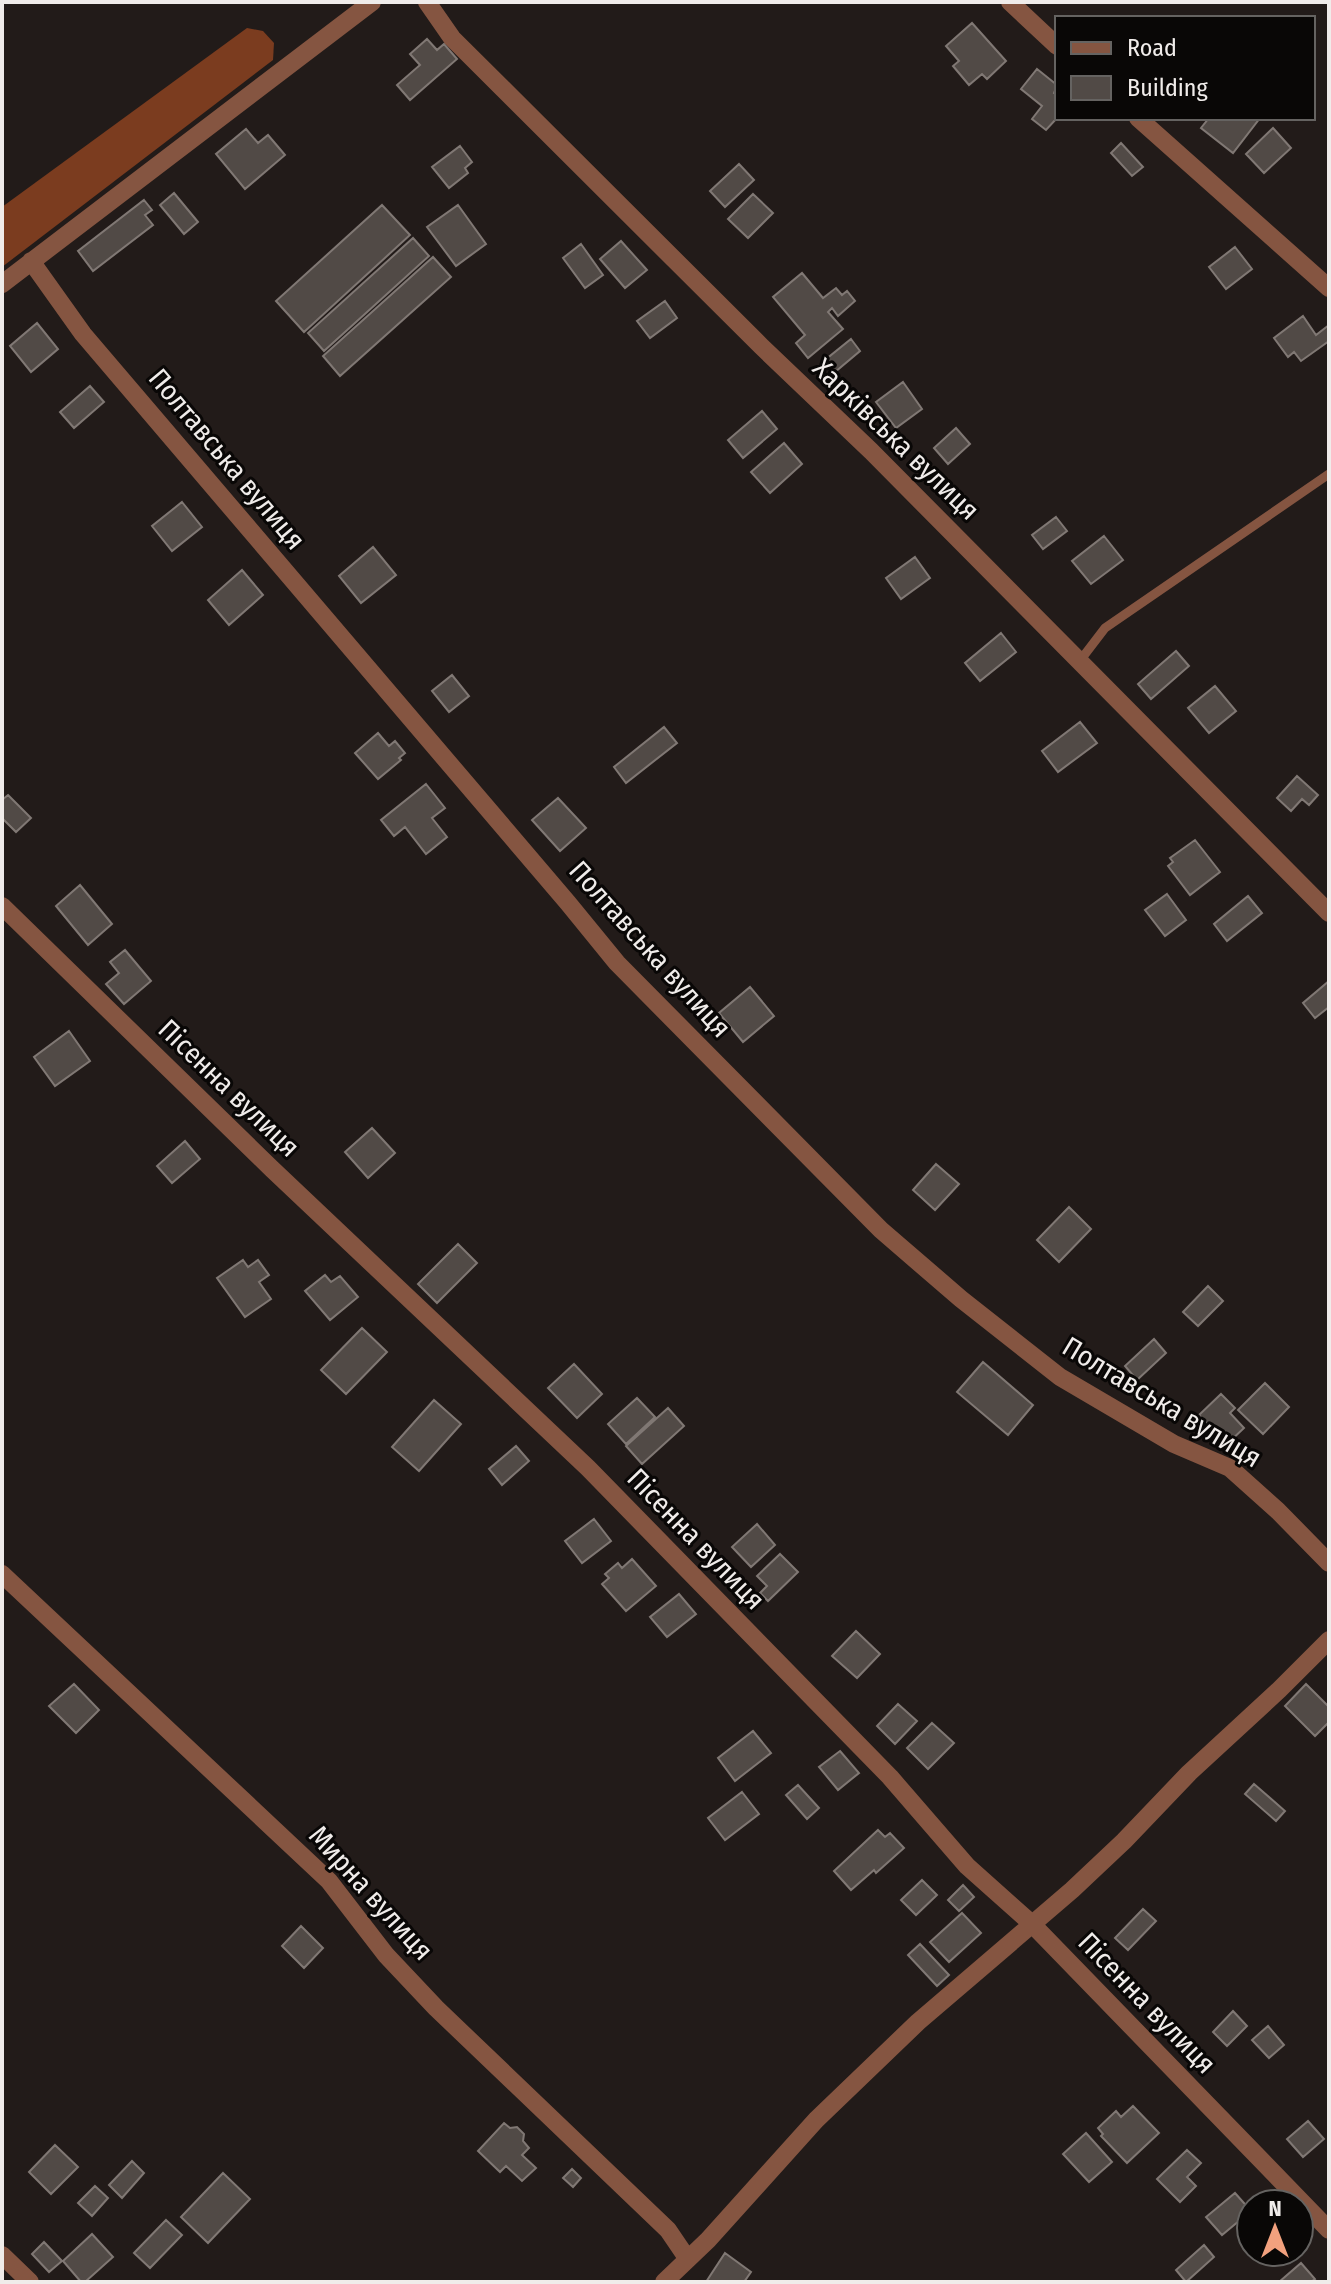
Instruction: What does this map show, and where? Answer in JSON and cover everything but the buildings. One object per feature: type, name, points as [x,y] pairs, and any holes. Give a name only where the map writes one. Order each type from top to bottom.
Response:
[{"type":"street","points":[[2,284],[372,2]]},
{"type":"street","name":"Харківська вулиця","points":[[427,2],[452,38],[761,346],[871,451],[1329,913]]},
{"type":"street","points":[[1010,2],[1055,44]]},
{"type":"street","points":[[1140,120],[1329,288]]},
{"type":"street","name":"Полтавська вулиця","points":[[31,261],[83,334],[617,963],[859,1208],[961,1299],[1060,1377],[1174,1444],[1230,1468],[1329,1563]]},
{"type":"street","name":"Пісенна вулиця","points":[[2,906],[283,1180],[588,1468],[890,1777],[967,1866],[1032,1924],[1329,2230]]},
{"type":"street","name":"Мирна вулиця","points":[[2,1574],[329,1881],[386,1955],[668,2230],[687,2258]]},
{"type":"street","points":[[667,2281],[816,2120],[918,2022],[1124,1841],[1189,1773],[1329,1640]]},
{"type":"street","points":[[2,2255],[30,2282]]},
{"type":"lane","points":[[1079,662],[1105,628],[1329,474]]},
{"type":"shaded area","points":[[247,28],[263,31],[274,43],[273,60],[2,267],[2,207]]}]
